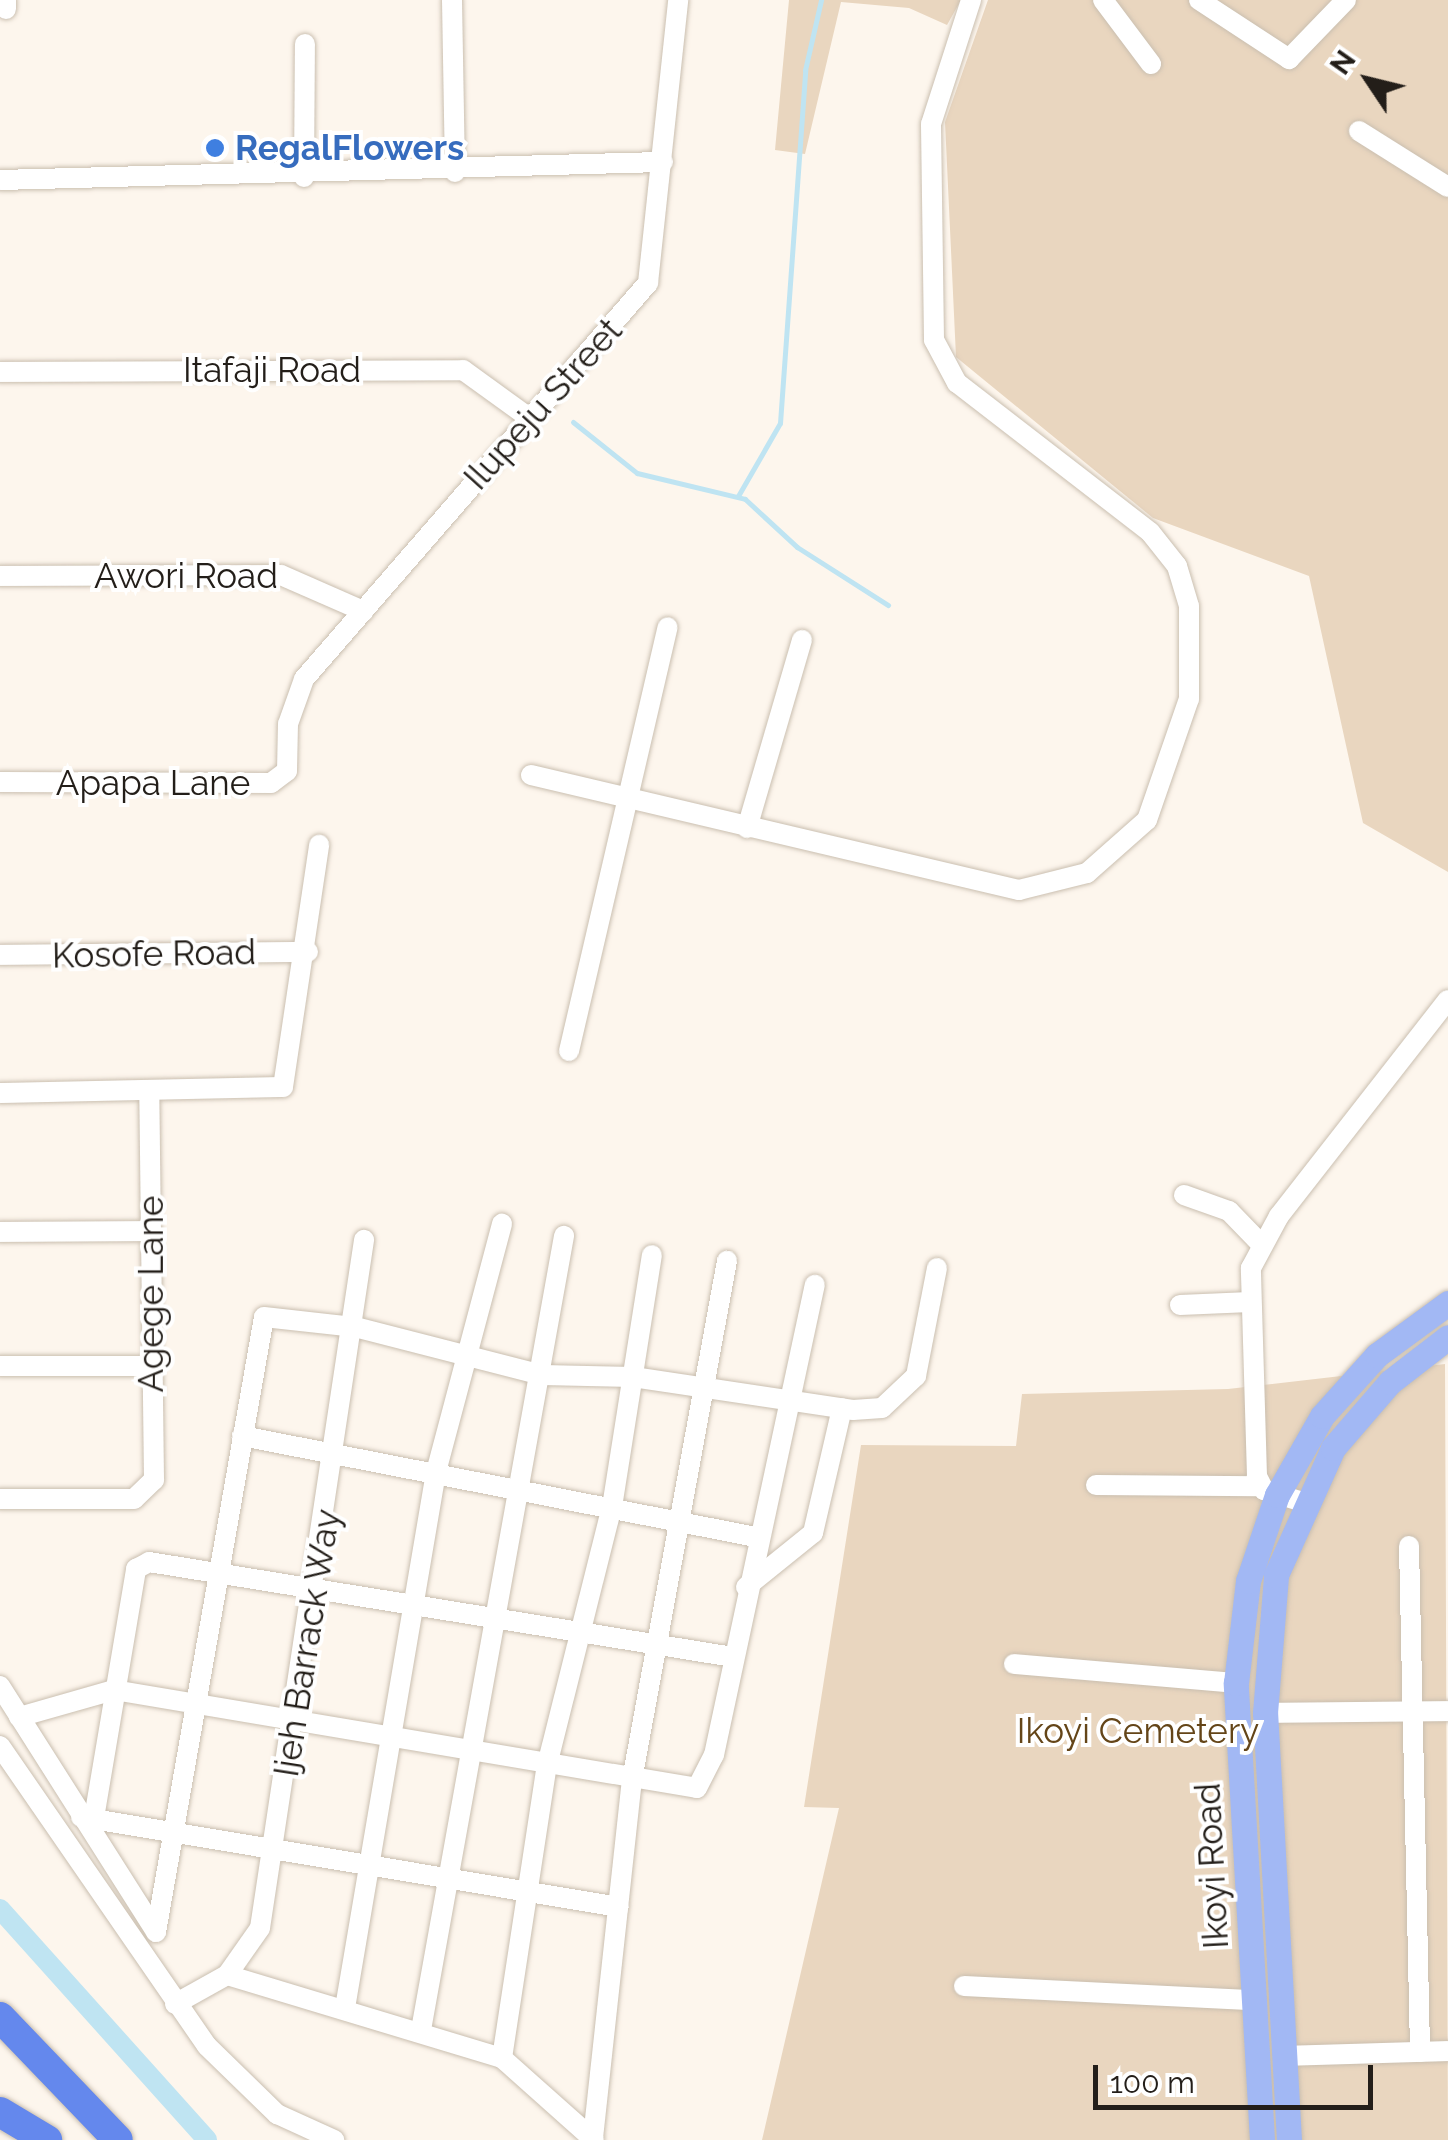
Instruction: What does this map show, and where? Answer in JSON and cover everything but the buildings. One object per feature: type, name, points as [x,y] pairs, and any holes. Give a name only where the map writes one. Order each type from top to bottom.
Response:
[{"type":"highway","points":[[0,2017],[118,2140]]},
{"type":"highway","points":[[0,2112],[46,2140]]},
{"type":"main road","name":"Ikoyi Road","points":[[1262,2140],[1236,1684],[1248,1581],[1268,1491],[1348,1384],[1448,1304]]},
{"type":"main road","name":"Ikoyi Road","points":[[1289,2140],[1265,1713],[1273,1590],[1303,1502],[1360,1411],[1448,1337]]},
{"type":"street","points":[[452,0],[455,172]]},
{"type":"street","name":"Ilupeju Street","points":[[292,757],[292,701],[528,417],[648,283],[664,162],[678,0]]},
{"type":"street","points":[[531,776],[747,828],[1037,890],[1087,873],[1124,844],[1160,798],[1180,744],[1193,648],[1176,566],[1150,532],[958,383],[934,340],[931,124],[972,0]]},
{"type":"street","points":[[1103,0],[1151,64]]},
{"type":"street","points":[[1199,0],[1289,60],[1346,0]]},
{"type":"street","points":[[304,177],[306,44]]},
{"type":"street","points":[[1359,130],[1448,188]]},
{"type":"street","points":[[0,180],[304,177],[664,162]]},
{"type":"street","name":"Itafaji Road","points":[[0,372],[463,370],[528,417]]},
{"type":"street","name":"Awori Road","points":[[0,576],[281,574],[363,611]]},
{"type":"street","points":[[569,1051],[624,799],[668,627]]},
{"type":"street","points":[[747,828],[802,640]]},
{"type":"street","name":"Apapa Lane","points":[[0,782],[271,783],[292,757]]},
{"type":"street","points":[[0,1093],[284,1087],[308,952],[319,845]]},
{"type":"street","name":"Kosofe Road","points":[[0,955],[308,952]]},
{"type":"street","points":[[1268,1491],[1250,1302],[1262,1245],[1448,1000]]},
{"type":"street","name":"Agege Lane","points":[[0,1500],[147,1494],[151,1366],[149,1092]]},
{"type":"street","points":[[1184,1195],[1229,1211],[1262,1245]]},
{"type":"street","points":[[345,2008],[436,1472],[469,1362],[502,1224]]},
{"type":"street","points":[[0,1232],[151,1230]]},
{"type":"street","points":[[421,2030],[564,1236]]},
{"type":"street","name":"Ijeh Barrack Way","points":[[175,2004],[228,1976],[260,1928],[338,1452],[364,1240]]},
{"type":"street","points":[[502,2058],[546,1766],[612,1507],[652,1254]]},
{"type":"street","points":[[593,2139],[632,1780],[727,1261]]},
{"type":"street","points":[[0,1686],[156,1932],[264,1317],[355,1327],[469,1362],[542,1375],[634,1377],[704,1392],[842,1408],[882,1408],[916,1376],[937,1268]]},
{"type":"street","points":[[19,1717],[114,1690],[388,1740],[697,1788],[714,1755],[756,1537],[815,1285]]},
{"type":"street","points":[[1180,1305],[1250,1302]]},
{"type":"street","points":[[0,1366],[151,1366]]},
{"type":"street","points":[[746,1587],[818,1523],[842,1408]]},
{"type":"street","points":[[242,1436],[756,1537]]},
{"type":"street","points":[[1096,1484],[1268,1491],[1303,1502]]},
{"type":"street","points":[[1409,1546],[1420,2052]]},
{"type":"street","points":[[87,1818],[136,1570],[149,1562],[656,1648],[734,1656]]},
{"type":"street","points":[[1014,1664],[1236,1684]]},
{"type":"street","points":[[1265,1713],[1448,1711]]},
{"type":"street","points":[[0,1746],[175,2004],[277,2114],[334,2140]]},
{"type":"street","points":[[87,1818],[450,1885],[619,1907]]},
{"type":"street","points":[[228,1976],[421,2030],[502,2058],[593,2139]]},
{"type":"street","points":[[964,1986],[1254,2000]]},
{"type":"street","points":[[1284,2056],[1448,2051]]},
{"type":"green space","points":[[789,0],[961,0],[947,25],[909,8],[841,2],[805,154],[775,150]]},
{"type":"green space","points":[[988,0],[1448,0],[1448,872],[1363,823],[1309,576],[1153,518],[956,357],[945,122]]},
{"type":"green space","name":"Ikoyi Cemetery","points":[[1445,1364],[1448,2140],[762,2140],[839,1808],[804,1807],[861,1445],[1016,1446],[1022,1394],[1228,1389]]},
{"type":"waterway","points":[[738,496],[780,423],[805,70],[821,0]]},
{"type":"waterway","points":[[573,422],[637,473],[745,499],[797,547],[888,605]]},
{"type":"waterway","points":[[0,1909],[207,2140]]},
{"type":"place","name":"RegalFlowers","points":[[215,148]]}]
